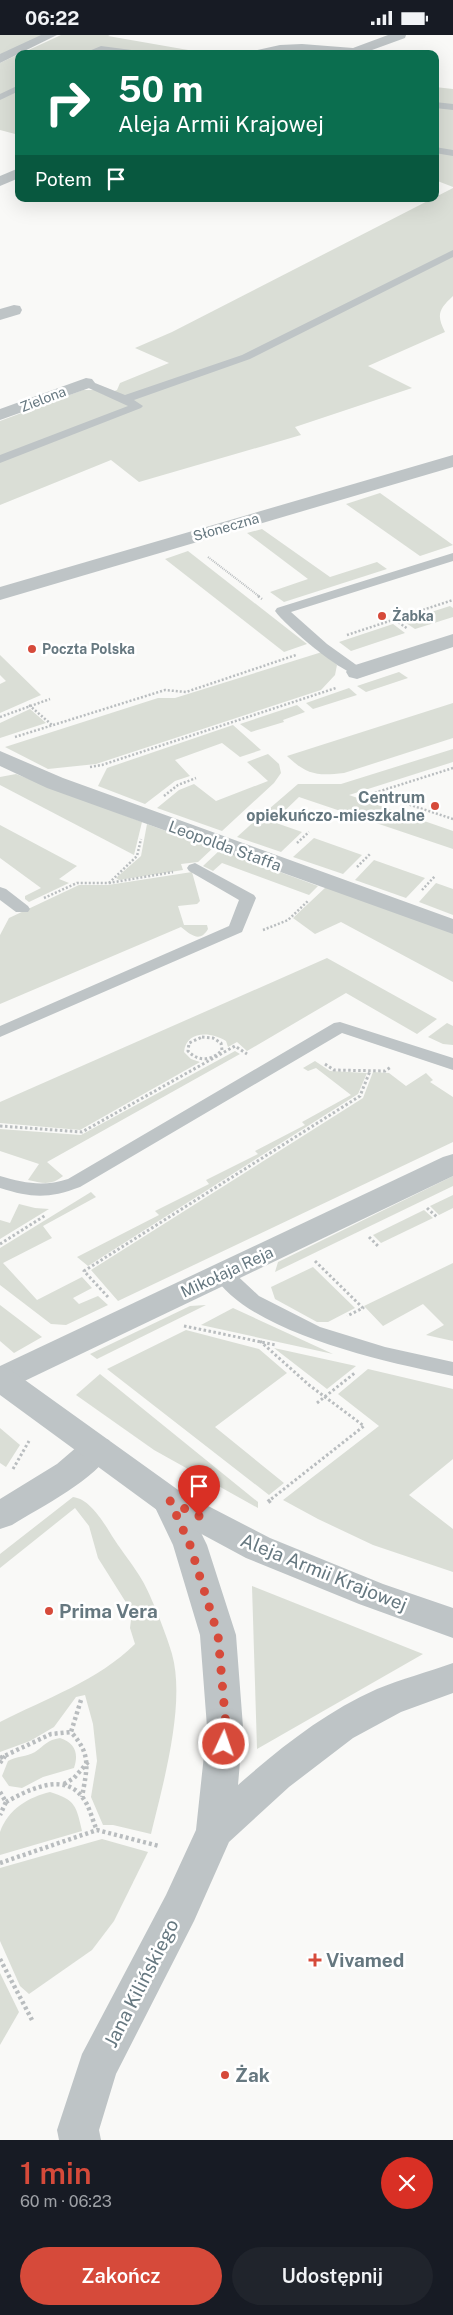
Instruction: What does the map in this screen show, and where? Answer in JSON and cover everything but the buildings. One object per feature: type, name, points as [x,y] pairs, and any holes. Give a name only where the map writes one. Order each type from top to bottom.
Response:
[{"type":"street","points":[[19,50],[51,35]]},
{"type":"street","points":[[359,50],[400,35]]},
{"type":"street","points":[[276,50],[302,48],[328,50]]},
{"type":"street","points":[[0,59],[15,52]]},
{"type":"street","points":[[0,182],[15,174]]},
{"type":"street","name":"Zielona","points":[[0,415],[86,383]]},
{"type":"street","name":"Słoneczna","points":[[0,594],[453,461]]},
{"type":"street","points":[[351,679],[453,640]]},
{"type":"street","name":"Leopolda Staffa","points":[[4,749],[55,783],[453,927]]},
{"type":"street","name":"Mikołaja Reja","points":[[1,1379],[453,1164]]},
{"type":"street","name":"Aleja Armii Krajowej","points":[[1,1379],[170,1501],[258,1548],[371,1594],[453,1623]]},
{"type":"street","points":[[0,1516],[69,1473],[97,1449]]},
{"type":"street","name":"Jana Kilińskiego","points":[[80,2140],[78,2130],[97,2068],[180,1908],[216,1830],[226,1727],[218,1635],[190,1545],[170,1501]]},
{"type":"street","name":"Jana Kilińskiego","points":[[216,1830],[264,1785],[320,1739],[388,1701],[453,1678]]},
{"type":"lane","points":[[96,50],[101,48],[114,50]]},
{"type":"lane","points":[[0,97],[15,89]]},
{"type":"lane","points":[[439,105],[453,107]]},
{"type":"lane","points":[[439,151],[453,153]]},
{"type":"lane","points":[[125,399],[246,357],[453,253]]},
{"type":"lane","points":[[0,459],[137,406],[86,383]]},
{"type":"lane","points":[[282,611],[453,557]]},
{"type":"lane","points":[[282,611],[322,647],[351,679]]},
{"type":"lane","points":[[0,1032],[236,929],[248,898],[195,868]]},
{"type":"lane","points":[[0,892],[22,909]]},
{"type":"lane","points":[[0,1182],[34,1192],[53,1192],[74,1183],[340,1027],[453,1064]]},
{"type":"lane","points":[[223,1274],[252,1301],[313,1332],[385,1354],[453,1369]]},
{"type":"path","points":[[185,540],[275,609],[282,611]]},
{"type":"path","points":[[346,635],[453,602]]},
{"type":"path","points":[[394,619],[407,628]]},
{"type":"path","points":[[4,749],[53,725],[164,689],[186,692],[290,657]]},
{"type":"path","points":[[102,765],[351,679]]},
{"type":"path","points":[[0,717],[50,699]]},
{"type":"path","points":[[29,705],[53,725]]},
{"type":"path","points":[[453,768],[374,793],[453,819]]},
{"type":"path","points":[[109,883],[137,856],[147,817]]},
{"type":"path","points":[[76,883],[109,883],[195,868]]},
{"type":"path","points":[[197,1038],[213,1038],[221,1043],[222,1047],[216,1056],[200,1059],[190,1054],[188,1047],[197,1038]]},
{"type":"path","points":[[0,1126],[82,1132],[236,1046],[243,1052]]},
{"type":"path","points":[[110,1298],[84,1271],[360,1096],[370,1071]]},
{"type":"path","points":[[425,1206],[438,1218]]},
{"type":"path","points":[[367,1235],[379,1247]]},
{"type":"path","points":[[313,1332],[363,1309],[315,1261]]},
{"type":"path","points":[[260,1341],[325,1397],[364,1427],[268,1502]]},
{"type":"path","points":[[317,1403],[360,1369]]},
{"type":"path","points":[[11,1472],[29,1441]]},
{"type":"path","points":[[71,1732],[81,1700]]},
{"type":"path","points":[[0,1763],[2,1757],[51,1734],[71,1732]]},
{"type":"path","points":[[71,1732],[84,1745],[88,1761],[82,1797]]},
{"type":"path","points":[[64,1785],[74,1778],[88,1761]]},
{"type":"path","points":[[0,1815],[6,1802],[49,1784],[64,1785],[82,1797],[97,1830]]},
{"type":"path","points":[[0,1792],[6,1802]]},
{"type":"path","points":[[0,1863],[97,1830],[159,1845]]},
{"type":"path","points":[[0,1959],[32,2020]]},
{"type":"shaded area","points":[[0,35],[47,35],[0,56]]},
{"type":"shaded area","points":[[61,35],[110,35],[108,36],[188,50],[29,50]]},
{"type":"shaded area","points":[[15,56],[15,134],[0,130],[0,63]]},
{"type":"shaded area","points":[[439,87],[453,89],[453,187],[439,182]]},
{"type":"shaded area","points":[[453,188],[453,296],[440,312],[440,321],[445,332],[368,366],[412,388],[295,427],[301,435],[139,482],[111,460],[0,505],[0,421],[83,390],[95,390],[105,395],[117,390],[120,383],[169,363],[135,348],[172,332],[426,202],[439,202],[439,195]]},
{"type":"shaded area","points":[[380,493],[453,545],[420,556],[346,504]]},
{"type":"shaded area","points":[[262,529],[330,577],[377,562],[387,569],[284,602],[270,592],[308,579],[247,533]]},
{"type":"shaded area","points":[[188,551],[307,644],[284,652],[165,559]]},
{"type":"shaded area","points":[[450,606],[453,608],[453,617],[415,629],[403,621]]},
{"type":"shaded area","points":[[393,624],[405,633],[351,651],[339,642]]},
{"type":"shaded area","points":[[322,652],[337,665],[335,675],[321,690],[96,764],[48,769],[5,747],[158,698],[175,698]]},
{"type":"shaded area","points":[[0,655],[41,695],[0,713],[0,684],[6,681],[0,675]]},
{"type":"shaded area","points":[[399,672],[408,678],[366,692],[357,686]]},
{"type":"shaded area","points":[[349,688],[357,695],[313,709],[306,703]]},
{"type":"shaded area","points":[[453,703],[453,738],[344,773],[313,773],[307,771],[287,756]]},
{"type":"shaded area","points":[[297,705],[305,712],[283,720],[284,722],[251,732],[240,724]]},
{"type":"shaded area","points":[[30,709],[46,723],[0,738],[0,723]]},
{"type":"shaded area","points":[[233,725],[261,750],[240,757],[222,743],[175,760],[190,776],[175,781],[145,804],[98,786],[107,768]]},
{"type":"shaded area","points":[[453,749],[453,762],[349,795],[453,831],[453,849],[299,797],[275,820],[262,815],[298,784],[341,784]]},
{"type":"shaded area","points":[[268,754],[279,764],[281,773],[274,783],[222,831],[157,808],[179,790],[194,784],[216,801],[268,781],[247,762]]},
{"type":"shaded area","points":[[16,774],[142,822],[134,855],[0,785],[0,777]]},
{"type":"shaded area","points":[[259,817],[302,832],[281,852],[237,837]]},
{"type":"shaded area","points":[[147,824],[213,848],[198,862],[181,864],[183,870],[119,880],[116,878],[141,856]]},
{"type":"shaded area","points":[[0,825],[77,866],[59,879],[69,883],[29,902],[25,899],[25,896],[41,888],[0,858]]},
{"type":"shaded area","points":[[314,838],[362,855],[343,874],[293,857]]},
{"type":"shaded area","points":[[220,850],[318,886],[309,895],[222,863],[213,871],[203,866]]},
{"type":"shaded area","points":[[374,860],[425,878],[406,898],[355,880]]},
{"type":"shaded area","points":[[192,872],[200,901],[197,904],[178,906],[184,925],[207,925],[208,929],[202,936],[192,935],[181,927],[0,1004],[0,935],[9,918],[79,885],[108,885]]},
{"type":"shaded area","points":[[436,883],[453,889],[453,915],[419,902]]},
{"type":"shaded area","points":[[326,887],[453,932],[453,982],[341,922],[315,934],[293,918]]},
{"type":"shaded area","points":[[327,958],[437,1019],[417,1034],[346,993],[247,1051],[237,1042],[228,1047],[226,1041],[220,1038],[206,1035],[194,1037],[189,1040],[184,1052],[191,1059],[200,1062],[80,1130],[0,1123],[0,1102]]},
{"type":"shaded area","points":[[447,1023],[453,1026],[453,1045],[443,1044],[428,1037]]},
{"type":"shaded area","points":[[235,1051],[240,1054],[47,1162],[63,1176],[59,1179],[42,1183],[28,1180],[39,1164],[0,1151],[0,1129],[81,1135]]},
{"type":"shaded area","points":[[315,1061],[330,1071],[367,1073],[358,1094],[88,1266],[77,1257],[159,1215],[155,1211],[209,1184],[206,1180],[258,1154],[255,1151],[305,1125],[302,1122],[351,1095],[316,1068],[308,1071],[303,1068]]},
{"type":"shaded area","points":[[373,1072],[389,1073],[406,1086],[426,1073],[433,1080],[430,1082],[453,1097],[453,1142],[118,1301],[91,1270],[363,1098]]},
{"type":"shaded area","points":[[453,1176],[453,1186],[275,1272],[278,1262]]},
{"type":"shaded area","points":[[91,1192],[96,1197],[43,1226],[52,1238],[3,1263],[37,1300],[82,1277],[92,1288],[73,1298],[79,1304],[98,1296],[108,1305],[66,1325],[51,1324],[0,1285],[0,1248]]},
{"type":"shaded area","points":[[453,1195],[453,1208],[439,1215],[430,1206]]},
{"type":"shaded area","points":[[19,1204],[49,1209],[0,1239],[0,1220],[10,1223]]},
{"type":"shaded area","points":[[424,1210],[433,1218],[381,1243],[373,1235]]},
{"type":"shaded area","points":[[453,1263],[453,1341],[426,1335],[444,1325],[423,1304],[383,1326],[364,1306]]},
{"type":"shaded area","points":[[313,1267],[355,1308],[328,1322],[317,1322],[275,1299],[271,1287]]},
{"type":"shaded area","points":[[0,1305],[42,1337],[14,1353],[0,1341]]},
{"type":"shaded area","points":[[206,1305],[97,1359],[90,1354],[190,1306]]},
{"type":"shaded area","points":[[233,1308],[333,1354],[201,1325]]},
{"type":"shaded area","points":[[186,1330],[259,1349],[287,1373],[215,1427],[284,1483],[269,1495],[107,1369]]},
{"type":"shaded area","points":[[274,1348],[356,1366],[327,1389]]},
{"type":"shaded area","points":[[368,1369],[453,1389],[453,1459],[409,1495],[453,1529],[453,1572],[373,1545],[283,1500],[379,1426],[338,1394]]},
{"type":"shaded area","points":[[100,1374],[258,1502],[258,1508],[154,1450],[76,1395]]},
{"type":"shaded area","points":[[0,1428],[20,1445],[6,1467],[0,1463]]},
{"type":"shaded area","points":[[73,1497],[86,1502],[92,1507],[139,1575],[154,1605],[172,1654],[176,1674],[175,1720],[167,1768],[151,1834],[113,1825],[103,1825],[91,1797],[97,1761],[93,1724],[85,1695],[76,1697],[54,1727],[30,1741],[0,1752],[0,1722],[88,1678],[121,1657],[135,1644],[130,1628],[132,1612],[98,1558],[89,1526],[75,1508],[0,1568],[0,1554]]},
{"type":"shaded area","points":[[252,1586],[423,1654],[257,1749]]},
{"type":"shaded area","points":[[60,1738],[69,1743],[76,1753],[74,1768],[43,1777],[22,1788],[9,1786],[2,1776],[8,1761],[32,1754],[49,1741]]},
{"type":"shaded area","points":[[50,1792],[65,1798],[74,1805],[82,1831],[0,1855],[0,1832],[8,1817],[20,1805],[34,1797]]},
{"type":"shaded area","points":[[102,1839],[148,1852],[114,1921],[92,1950],[29,1994],[20,1986],[0,1941],[0,1868]]},
{"type":"shaded area","points":[[0,1973],[19,2012],[0,2045]]},
{"type":"place","name":"Żabka","points":[[382,616]]},
{"type":"place","name":"Poczta Polska","points":[[32,649]]},
{"type":"place","name":"Centrum opiekuńczo-mieszkalne","points":[[435,806]]},
{"type":"place","name":"Prima Vera","points":[[49,1611]]},
{"type":"place","name":"Vivamed","points":[[315,1960]]},
{"type":"place","name":"Żak","points":[[225,2075]]},
{"type":"route","points":[[199,1516],[170,1501],[190,1545],[218,1635],[226,1727],[224,1744]]}]
